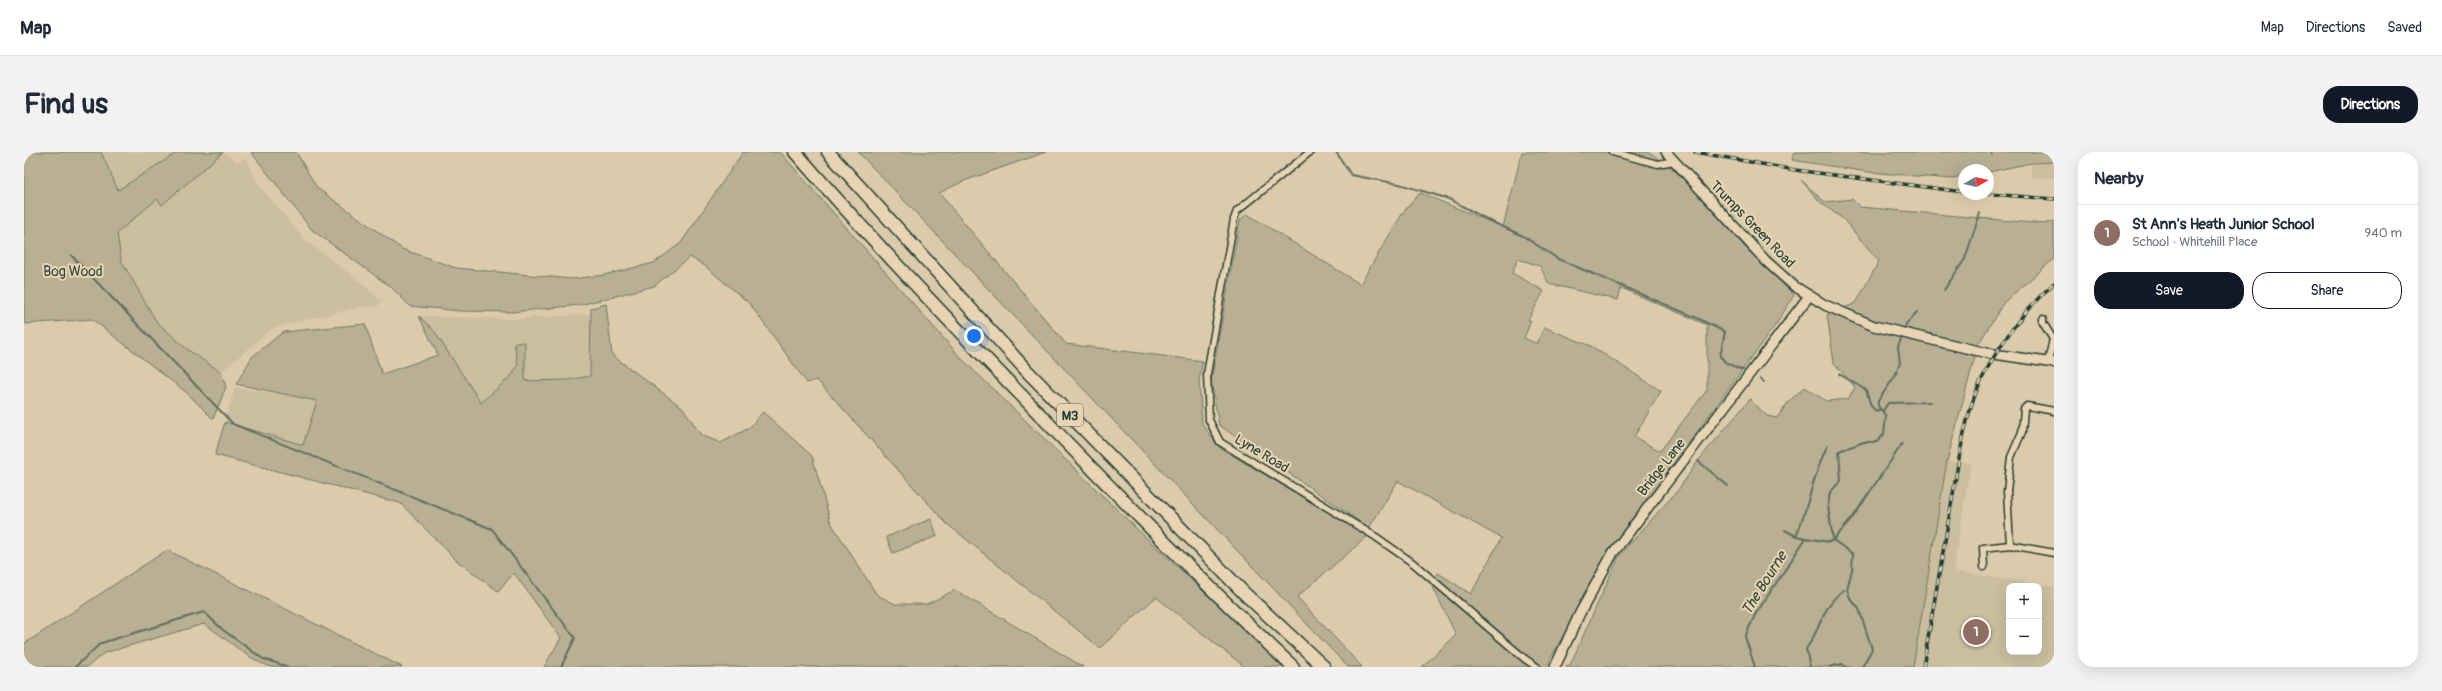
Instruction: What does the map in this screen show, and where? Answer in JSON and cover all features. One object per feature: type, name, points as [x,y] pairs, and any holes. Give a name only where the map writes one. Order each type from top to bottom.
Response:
[{"type":"highway","name":"M3","points":[[795,152],[846,210],[1082,458],[1171,550],[1293,667]]},
{"type":"highway","name":"M3","points":[[828,152],[1028,372],[1245,594],[1324,667]]},
{"type":"street","name":"Lyne Road","points":[[1310,152],[1237,211],[1234,218],[1207,374],[1209,420],[1220,442],[1376,537],[1414,563],[1525,659],[1537,667]]},
{"type":"street","points":[[1612,152],[1658,164],[1674,161]]},
{"type":"street","name":"Trumps Green Road","points":[[1666,152],[1766,261],[1809,296],[1864,322],[1987,353],[2051,363]]},
{"type":"street","name":"Bridge Lane","points":[[1555,667],[1580,613],[1613,553],[1809,296]]},
{"type":"street","points":[[2043,318],[2043,323],[2052,340],[2051,363]]},
{"type":"street","points":[[2010,545],[2006,491],[2009,470],[2024,421],[2025,407],[2054,411]]},
{"type":"street","points":[[1984,567],[1983,548],[2010,545],[2054,553]]},
{"type":"shaded area","points":[[101,152],[178,152],[118,190]]},
{"type":"shaded area","points":[[223,152],[237,162],[246,158],[259,185],[303,238],[362,283],[381,301],[378,306],[360,307],[273,328],[221,372],[188,350],[156,321],[121,260],[117,233],[157,199],[162,205]]},
{"type":"shaded area","points":[[2054,162],[2054,178],[2031,177],[2031,163]]},
{"type":"shaded area","points":[[587,314],[591,315],[590,376],[568,380],[525,381],[525,342],[515,343],[518,365],[512,375],[480,403],[435,332],[419,316],[515,319]]},
{"type":"shaded area","points":[[235,387],[318,401],[303,445],[225,422]]},
{"type":"shaded area","points":[[1947,461],[1971,463],[1953,571],[2029,583],[2006,583],[2006,655],[2042,655],[2042,585],[2054,587],[2054,667],[1913,667]]},
{"type":"green space","name":"Bog Wood","points":[[24,152],[101,152],[118,190],[178,152],[223,152],[162,205],[157,199],[117,233],[121,260],[156,321],[188,350],[221,372],[226,387],[213,419],[187,393],[92,319],[24,324]]},
{"type":"green space","points":[[251,152],[296,152],[317,188],[402,249],[456,268],[572,279],[604,275],[654,263],[681,243],[743,152],[780,152],[961,358],[1138,530],[1284,667],[1245,667],[1156,597],[1100,648],[946,523],[817,380],[807,383],[750,304],[705,266],[690,257],[654,286],[580,305],[512,312],[460,311],[410,306],[391,287],[312,230]]},
{"type":"green space","points":[[858,152],[1046,152],[964,181],[939,193],[1066,344],[1203,361],[1199,380],[1202,424],[1220,448],[1368,536],[1297,597],[1362,667],[1348,667]]},
{"type":"green space","points":[[1522,152],[1649,152],[1673,169],[1701,196],[1744,246],[1794,295],[1777,323],[1608,553],[1546,667],[1422,667],[1456,635],[1431,583],[1438,573],[1471,594],[1501,538],[1398,481],[1369,528],[1219,425],[1211,381],[1240,220],[1247,214],[1360,284],[1404,211],[1420,193],[1503,227]],"holes":[[[1518,259],[1540,266],[1549,284],[1618,300],[1621,288],[1707,325],[1707,390],[1660,451],[1634,437],[1661,391],[1591,346],[1544,327],[1537,344],[1524,338],[1531,321],[1528,320],[1544,291],[1512,273]]]},
{"type":"green space","points":[[1795,152],[2054,152],[2054,162],[2031,163],[1994,171],[1994,164],[1958,164],[1958,178],[1952,179],[1868,172],[1792,160]]},
{"type":"green space","points":[[1801,180],[1825,202],[1852,199],[1860,207],[2044,224],[2054,221],[2054,259],[2004,302],[1978,345],[1947,461],[1913,667],[1566,667],[1570,665],[1619,556],[1678,490],[1698,461],[1750,399],[1767,416],[1777,418],[1789,401],[1805,387],[1826,401],[1848,399],[1855,387],[1834,363],[1827,315],[1856,303],[1879,261],[1843,219],[1820,202]]},
{"type":"green space","points":[[606,304],[612,355],[683,408],[701,435],[721,443],[749,428],[763,412],[812,456],[831,523],[877,595],[895,604],[927,604],[955,590],[1083,667],[544,667],[561,638],[514,573],[498,591],[457,561],[400,503],[215,455],[225,422],[303,445],[317,401],[236,384],[252,357],[283,332],[365,324],[382,374],[438,355],[419,316],[435,332],[481,403],[512,375],[518,365],[514,343],[525,342],[525,381],[568,380],[590,376],[591,308]]},
{"type":"green space","points":[[931,519],[937,536],[893,553],[886,537]]},
{"type":"green space","points":[[167,550],[402,667],[271,667],[253,659],[204,624],[104,653],[87,667],[24,667],[24,644]]},
{"type":"waterway","points":[[1336,152],[1351,175],[1399,184],[1449,199],[1488,220],[1523,236],[1558,259],[1697,318],[1725,332],[1720,356],[1726,363],[1743,370]]},
{"type":"waterway","name":"The Bourne","points":[[1944,290],[1965,259],[1980,213]]},
{"type":"waterway","points":[[71,255],[233,424],[492,529],[575,638],[561,667]]},
{"type":"waterway","name":"The Bourne","points":[[1904,330],[1906,324],[1917,312]]},
{"type":"waterway","name":"The Bourne","points":[[1755,667],[1745,637],[1755,615],[1806,538],[1829,542],[1833,540],[1828,506],[1830,492],[1841,481],[1839,451],[1864,442],[1877,442],[1884,434],[1886,416],[1878,406],[1878,401],[1895,376],[1900,363],[1898,347],[1902,336]]},
{"type":"waterway","points":[[1839,374],[1866,390],[1871,406],[1876,411],[1881,409]]},
{"type":"waterway","points":[[1760,379],[1764,382]]},
{"type":"waterway","points":[[1883,411],[1888,403],[1930,402]]},
{"type":"waterway","name":"The Bourne","points":[[1862,667],[1872,649],[1859,609],[1850,598],[1847,589],[1852,570],[1853,554],[1833,540],[1851,520],[1902,444]]},
{"type":"waterway","points":[[1806,538],[1796,536],[1818,467],[1828,445]]},
{"type":"waterway","points":[[1698,461],[1728,486]]},
{"type":"waterway","points":[[1785,530],[1796,536]]},
{"type":"waterway","points":[[1810,667],[1806,649],[1826,610],[1844,590]]},
{"type":"waterway","points":[[75,667],[101,643],[204,612],[223,630],[263,659],[289,667]]},
{"type":"waterway","points":[[1829,667],[1842,664],[1846,667]]},
{"type":"railway","points":[[1695,152],[1795,170],[1958,191]]},
{"type":"railway","points":[[1994,194],[2054,199]]},
{"type":"railway","points":[[1923,667],[1962,444],[1973,399],[1986,371],[2002,343],[2032,305],[2054,283]]},
{"type":"place","name":"St Ann's Heath Junior School","points":[[1976,632]]}]
